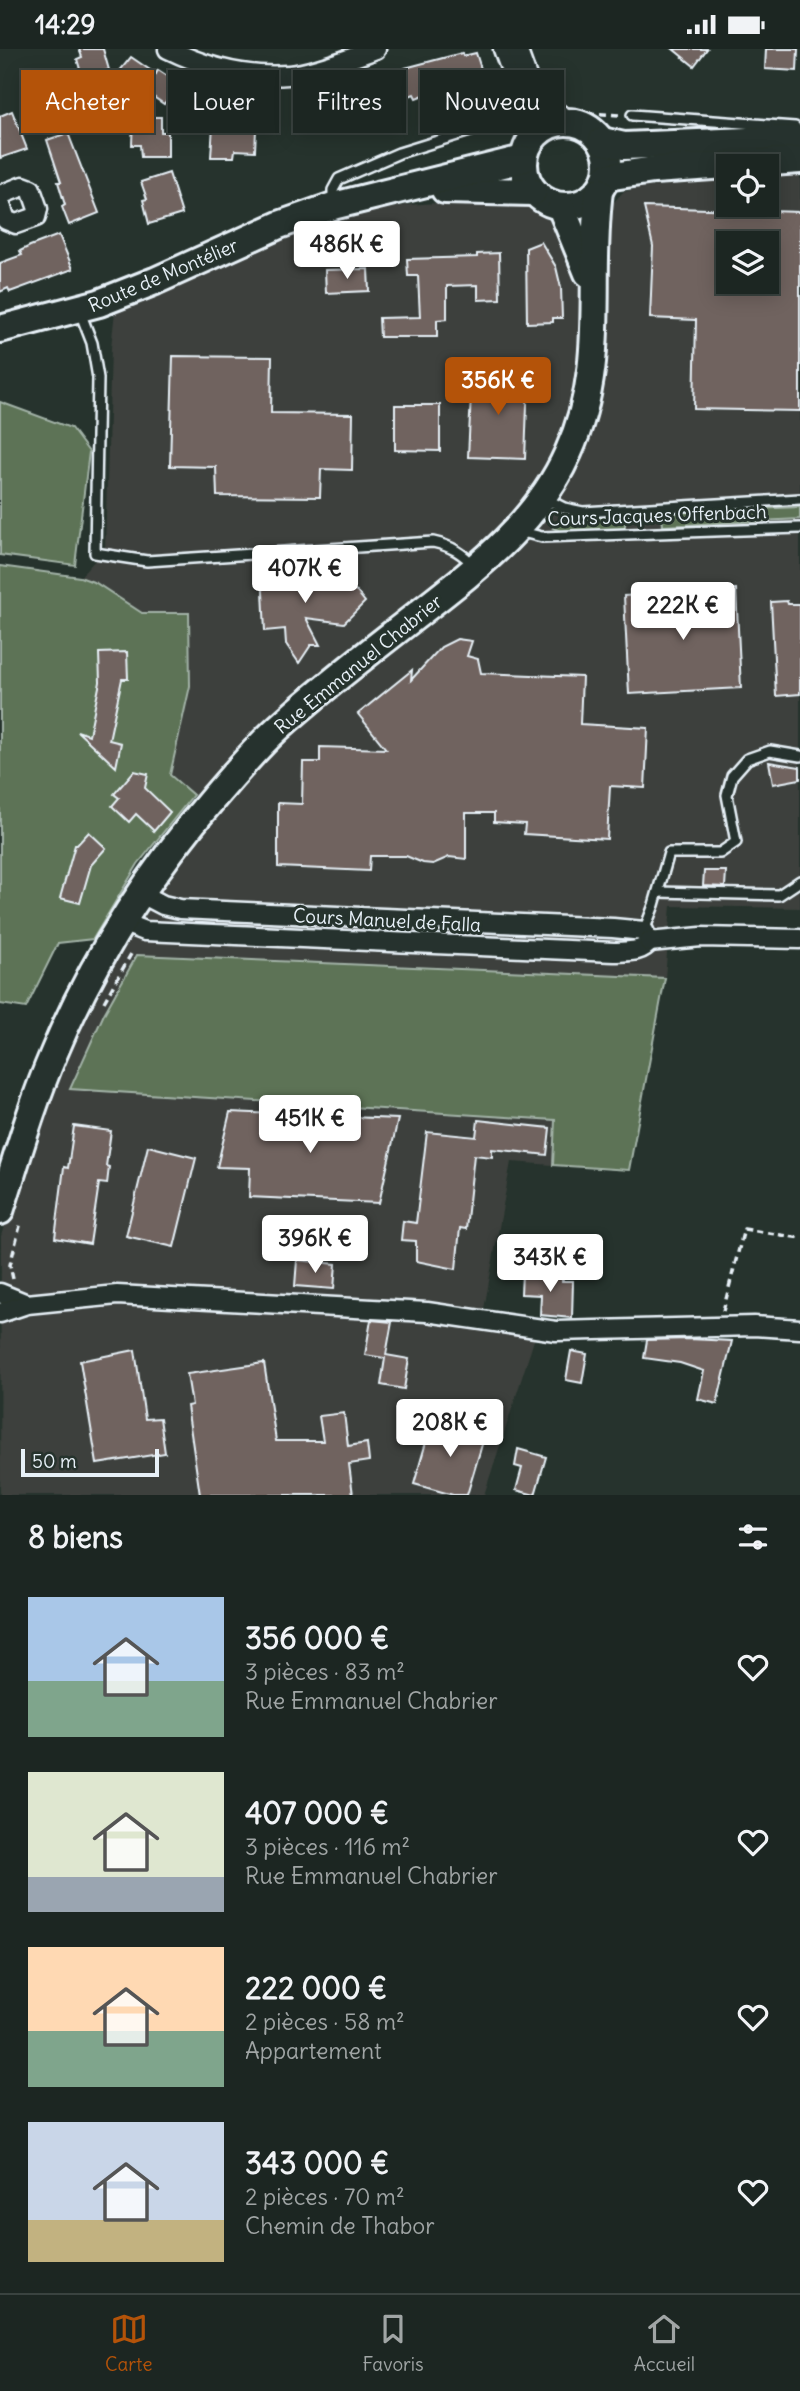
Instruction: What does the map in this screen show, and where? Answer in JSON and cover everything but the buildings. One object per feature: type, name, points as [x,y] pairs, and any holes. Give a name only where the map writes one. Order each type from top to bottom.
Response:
[{"type":"street","points":[[169,49],[195,62],[243,73],[290,75],[376,49]]},
{"type":"street","points":[[503,49],[511,70]]},
{"type":"street","points":[[517,49],[533,93],[543,104],[595,133],[607,153],[608,165],[603,184],[588,200],[575,206],[561,207]]},
{"type":"street","name":"Route de Montélier","points":[[0,329],[79,310],[155,281],[279,225],[333,206],[404,190],[526,150],[538,132],[549,125],[575,123]]},
{"type":"street","points":[[526,133],[523,170],[533,192]]},
{"type":"street","points":[[602,141],[624,146],[800,139]]},
{"type":"street","points":[[603,184],[654,170],[800,160]]},
{"type":"street","name":"Rue Emmanuel Chabrier","points":[[12,1212],[34,1104],[54,1053],[75,1008],[133,927],[140,893],[204,809],[276,731],[330,684],[476,568],[516,531],[543,498],[569,452],[589,394],[595,336],[594,232],[603,184]]},
{"type":"street","points":[[0,195],[23,186],[31,189],[38,209],[36,217],[16,224],[6,220],[0,202]]},
{"type":"street","name":"Route de Montélier","points":[[404,190],[533,192],[550,204],[561,207]]},
{"type":"street","name":"Rue Emmanuel Chabrier","points":[[561,207],[586,267],[594,301]]},
{"type":"street","name":"Cours Manuel de Falla","points":[[140,893],[163,905],[180,909],[646,936],[800,939]]},
{"type":"street","name":"Cours Manuel de Falla","points":[[133,927],[614,951],[647,946],[646,936]]},
{"type":"street","points":[[0,1293],[27,1304]]},
{"type":"street","points":[[0,1313],[27,1304],[117,1295],[427,1312],[556,1331],[719,1327],[800,1329]]},
{"type":"lane","points":[[632,115],[800,127]]},
{"type":"lane","points":[[333,206],[333,190],[339,179],[399,153],[464,133]]},
{"type":"lane","points":[[79,310],[92,342],[98,378],[96,553],[147,561],[433,542],[459,551],[476,568]]},
{"type":"lane","name":"Cours Jacques Offenbach","points":[[543,498],[564,508],[583,512],[800,499]]},
{"type":"lane","name":"Cours Jacques Offenbach","points":[[516,531],[542,537],[800,527]]},
{"type":"lane","points":[[646,936],[669,853],[720,853],[736,842],[727,795],[732,776],[747,759],[770,751],[800,756]]},
{"type":"lane","points":[[658,892],[779,895],[800,881]]},
{"type":"path","points":[[104,1002],[133,927]]},
{"type":"path","points":[[12,1212],[10,1265],[16,1286],[27,1304]]},
{"type":"path","points":[[719,1327],[744,1229],[800,1238]]},
{"type":"shaded area","points":[[800,170],[800,908],[671,906],[665,978],[137,955],[71,1089],[556,1120],[553,1165],[511,1162],[482,1320],[538,1328],[484,1495],[0,1495],[1,1236],[25,1156],[84,1013],[130,934],[195,838],[219,810],[193,795],[170,775],[190,686],[142,613],[96,583],[80,577],[105,549],[111,348],[115,311],[285,239],[350,217],[406,205],[520,198],[547,219],[577,217],[613,203],[623,192],[716,179],[716,217],[779,217],[779,173]]},
{"type":"green space","points":[[0,402],[71,428],[89,452],[75,565],[0,555]]},
{"type":"green space","points":[[800,507],[800,519],[663,526],[662,513]]},
{"type":"green space","points":[[625,515],[625,529],[561,531],[553,528],[561,519]]},
{"type":"green space","points":[[0,566],[80,577],[96,583],[142,613],[189,613],[190,686],[170,775],[193,795],[138,864],[93,939],[58,943],[26,1008],[0,1004]]},
{"type":"green space","points":[[137,955],[665,978],[629,1170],[553,1165],[555,1120],[70,1089],[104,1014]]}]
